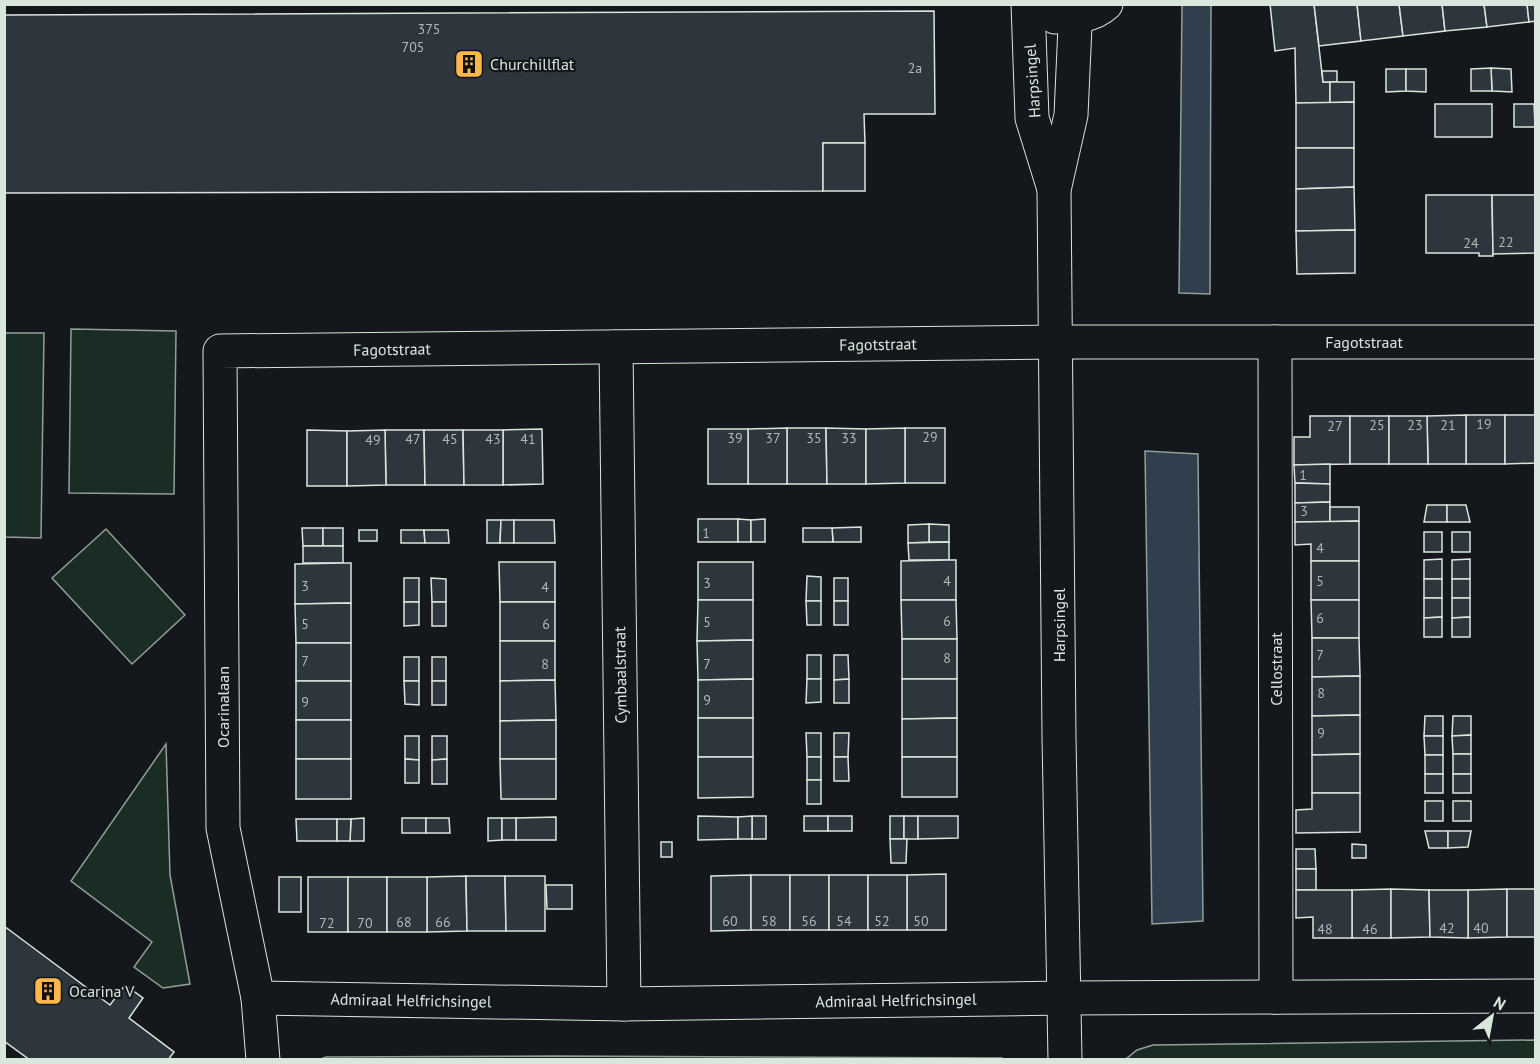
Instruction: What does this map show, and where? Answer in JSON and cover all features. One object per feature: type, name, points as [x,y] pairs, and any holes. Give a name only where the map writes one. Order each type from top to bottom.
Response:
[{"type":"street","points":[[1021,9],[1097,12],[1106,4]]},
{"type":"street","name":"Harpsingel","points":[[1021,9],[1032,118],[1054,190]]},
{"type":"street","name":"Harpsingel","points":[[1065,1059],[1059,737],[1054,190],[1071,115],[1076,10]]},
{"type":"street","name":"Fagotstraat","points":[[220,351],[1057,342],[1536,342]]},
{"type":"street","name":"Cellostraat","points":[[1275,342],[1276,997]]},
{"type":"street","name":"Cymbaalstraat","points":[[616,347],[624,1004]]},
{"type":"street","name":"Ocarinalaan","points":[[220,351],[223,828],[258,998],[263,1059]]},
{"type":"street","name":"Admiraal Helfrichsingel","points":[[258,998],[624,1004],[1065,998],[1536,996]]},
{"type":"green space","points":[[71,329],[176,331],[174,494],[69,493]]},
{"type":"green space","points":[[5,333],[44,333],[41,538],[5,537]]},
{"type":"green space","points":[[106,529],[185,615],[132,664],[52,578]]},
{"type":"green space","points":[[166,744],[170,875],[190,984],[163,988],[134,967],[152,942],[71,881]]},
{"type":"green space","points":[[1535,1040],[1535,1060],[1126,1059],[1137,1050],[1153,1045]]},
{"type":"green space","points":[[326,1057],[1002,1059],[321,1059]]},
{"type":"water","points":[[1182,5],[1211,5],[1210,294],[1179,293]]},
{"type":"water","points":[[1145,451],[1198,454],[1203,921],[1152,924]]},
{"type":"building","points":[[1270,4],[1314,4],[1323,82],[1330,82],[1330,103],[1296,103],[1295,48],[1275,51]]},
{"type":"building","points":[[1314,4],[1357,4],[1361,41],[1319,46]]},
{"type":"building","points":[[1357,4],[1399,4],[1403,36],[1361,41]]},
{"type":"building","points":[[1399,4],[1442,4],[1445,31],[1403,36]]},
{"type":"building","points":[[1442,4],[1484,4],[1487,27],[1445,31]]},
{"type":"building","points":[[1484,4],[1527,4],[1529,22],[1487,27]]},
{"type":"building","points":[[1527,4],[1536,4],[1536,21],[1529,22]]},
{"type":"building","name":"Churchillflat","points":[[934,11],[935,114],[864,114],[865,143],[823,143],[823,191],[4,193],[4,15]]},
{"type":"building","points":[[1491,68],[1511,69],[1512,92],[1492,91]]},
{"type":"building","points":[[1491,68],[1492,91],[1471,91],[1471,69]]},
{"type":"building","points":[[1386,69],[1406,69],[1406,91],[1386,92]]},
{"type":"building","points":[[1406,69],[1426,69],[1426,92],[1406,91]]},
{"type":"building","points":[[1322,71],[1337,71],[1337,82],[1323,82]]},
{"type":"building","points":[[1330,82],[1354,82],[1354,102],[1330,103]]},
{"type":"building","points":[[1354,102],[1354,148],[1296,148],[1296,103]]},
{"type":"building","points":[[1435,104],[1492,104],[1492,137],[1435,137]]},
{"type":"building","points":[[1514,104],[1534,104],[1535,127],[1514,127]]},
{"type":"building","points":[[823,143],[865,143],[865,191],[823,191]]},
{"type":"building","points":[[1296,148],[1354,148],[1354,187],[1296,189]]},
{"type":"building","points":[[1354,187],[1355,230],[1296,231],[1296,189]]},
{"type":"building","points":[[1426,195],[1492,195],[1493,256],[1479,256],[1479,253],[1426,253]]},
{"type":"building","points":[[1492,195],[1535,195],[1535,253],[1493,254]]},
{"type":"building","points":[[1355,230],[1355,273],[1297,274],[1296,231]]},
{"type":"building","points":[[1466,415],[1505,415],[1505,464],[1466,464]]},
{"type":"building","points":[[1466,415],[1466,464],[1428,464],[1427,416]]},
{"type":"building","points":[[1505,415],[1536,415],[1536,463],[1505,464]]},
{"type":"building","points":[[1310,416],[1350,416],[1350,464],[1294,465],[1294,437],[1310,437]]},
{"type":"building","points":[[1350,416],[1389,416],[1389,464],[1350,464]]},
{"type":"building","points":[[1389,416],[1427,416],[1428,464],[1389,464]]},
{"type":"building","points":[[787,428],[826,428],[827,484],[787,484]]},
{"type":"building","points":[[787,428],[787,484],[748,484],[748,429]]},
{"type":"building","points":[[826,428],[866,429],[866,484],[827,484]]},
{"type":"building","points":[[905,428],[945,428],[945,483],[905,483]]},
{"type":"building","points":[[905,428],[905,483],[866,484],[866,429]]},
{"type":"building","points":[[542,429],[543,484],[503,485],[503,430]]},
{"type":"building","points":[[708,429],[748,429],[748,484],[708,484]]},
{"type":"building","points":[[307,430],[347,431],[347,486],[307,486]]},
{"type":"building","points":[[385,430],[424,430],[425,485],[386,485]]},
{"type":"building","points":[[385,430],[386,485],[347,486],[347,431]]},
{"type":"building","points":[[424,430],[463,430],[464,485],[425,485]]},
{"type":"building","points":[[463,430],[503,430],[503,485],[464,485]]},
{"type":"building","points":[[1330,464],[1330,484],[1295,483],[1294,465]]},
{"type":"building","points":[[1295,483],[1330,484],[1330,502],[1295,503]]},
{"type":"building","points":[[1330,502],[1330,522],[1295,522],[1295,503]]},
{"type":"building","points":[[1427,505],[1447,505],[1447,522],[1424,522]]},
{"type":"building","points":[[1447,505],[1466,505],[1470,522],[1447,522]]},
{"type":"building","points":[[1330,507],[1359,507],[1359,521],[1330,522]]},
{"type":"building","points":[[698,519],[738,519],[738,542],[698,542]]},
{"type":"building","points":[[738,519],[751,520],[751,542],[738,542]]},
{"type":"building","points":[[765,519],[765,542],[751,542],[751,520]]},
{"type":"building","points":[[487,520],[501,520],[500,543],[487,543]]},
{"type":"building","points":[[501,520],[514,520],[514,543],[500,543]]},
{"type":"building","points":[[514,520],[554,520],[555,543],[514,543]]},
{"type":"building","points":[[1359,521],[1359,561],[1311,561],[1311,544],[1295,545],[1295,522]]},
{"type":"building","points":[[929,524],[949,525],[949,542],[929,542]]},
{"type":"building","points":[[929,524],[929,542],[908,543],[908,525]]},
{"type":"building","points":[[861,527],[861,542],[833,542],[832,528]]},
{"type":"building","points":[[302,528],[323,528],[323,546],[303,546]]},
{"type":"building","points":[[323,528],[343,528],[343,546],[323,546]]},
{"type":"building","points":[[803,528],[832,528],[833,542],[803,542]]},
{"type":"building","points":[[359,530],[377,530],[377,541],[359,541]]},
{"type":"building","points":[[401,530],[424,530],[425,543],[401,543]]},
{"type":"building","points":[[424,530],[448,530],[449,543],[425,543]]},
{"type":"building","points":[[1424,532],[1442,532],[1442,552],[1424,552]]},
{"type":"building","points":[[1452,532],[1470,532],[1470,552],[1452,552]]},
{"type":"building","points":[[949,542],[949,560],[909,560],[908,543]]},
{"type":"building","points":[[303,546],[343,546],[343,563],[303,563]]},
{"type":"building","points":[[1442,559],[1442,579],[1424,579],[1424,560]]},
{"type":"building","points":[[1470,559],[1470,579],[1452,579],[1452,560]]},
{"type":"building","points":[[956,560],[956,600],[901,600],[901,561]]},
{"type":"building","points":[[1311,561],[1359,561],[1359,600],[1311,600]]},
{"type":"building","points":[[499,562],[555,562],[555,602],[500,602]]},
{"type":"building","points":[[698,562],[753,562],[753,600],[698,600]]},
{"type":"building","points":[[351,563],[351,603],[295,604],[295,564]]},
{"type":"building","points":[[807,576],[821,577],[821,601],[806,601]]},
{"type":"building","points":[[404,578],[419,578],[419,602],[404,602]]},
{"type":"building","points":[[431,578],[446,579],[446,602],[432,602]]},
{"type":"building","points":[[834,578],[848,578],[848,601],[834,601]]},
{"type":"building","points":[[1424,579],[1442,579],[1442,598],[1424,598]]},
{"type":"building","points":[[1452,579],[1470,579],[1470,598],[1452,598]]},
{"type":"building","points":[[1424,598],[1442,598],[1442,617],[1424,618]]},
{"type":"building","points":[[1452,598],[1470,598],[1470,617],[1452,618]]},
{"type":"building","points":[[698,600],[753,600],[753,640],[697,641]]},
{"type":"building","points":[[901,600],[956,600],[957,639],[902,639]]},
{"type":"building","points":[[1311,600],[1359,600],[1359,638],[1312,638]]},
{"type":"building","points":[[806,601],[821,601],[821,625],[807,625]]},
{"type":"building","points":[[834,601],[848,601],[848,625],[834,625]]},
{"type":"building","points":[[404,602],[419,602],[419,625],[404,626]]},
{"type":"building","points":[[432,602],[446,602],[446,626],[432,626]]},
{"type":"building","points":[[500,602],[555,602],[555,641],[500,641]]},
{"type":"building","points":[[351,603],[351,643],[296,643],[295,604]]},
{"type":"building","points":[[1442,617],[1442,637],[1424,637],[1424,618]]},
{"type":"building","points":[[1470,617],[1470,637],[1452,637],[1452,618]]},
{"type":"building","points":[[1312,638],[1359,638],[1360,676],[1312,677]]},
{"type":"building","points":[[902,639],[957,639],[957,679],[902,679]]},
{"type":"building","points":[[753,640],[753,679],[698,680],[697,641]]},
{"type":"building","points":[[500,641],[555,641],[555,680],[500,681]]},
{"type":"building","points":[[296,643],[351,643],[351,681],[296,681]]},
{"type":"building","points":[[807,655],[821,655],[821,679],[807,679]]},
{"type":"building","points":[[834,655],[848,655],[849,679],[834,680]]},
{"type":"building","points":[[404,657],[419,657],[419,681],[404,681]]},
{"type":"building","points":[[432,657],[446,657],[446,681],[432,681]]},
{"type":"building","points":[[1360,676],[1360,715],[1312,716],[1312,677]]},
{"type":"building","points":[[753,679],[753,718],[698,718],[698,680]]},
{"type":"building","points":[[807,679],[821,679],[821,702],[806,703]]},
{"type":"building","points":[[849,679],[849,703],[834,703],[834,680]]},
{"type":"building","points":[[902,679],[957,679],[957,718],[902,719]]},
{"type":"building","points":[[555,680],[556,720],[500,721],[500,681]]},
{"type":"building","points":[[296,681],[351,681],[351,720],[296,720]]},
{"type":"building","points":[[404,681],[419,681],[419,705],[405,704]]},
{"type":"building","points":[[432,681],[446,681],[446,705],[432,705]]},
{"type":"building","points":[[1360,715],[1360,754],[1312,755],[1312,716]]},
{"type":"building","points":[[1425,716],[1443,716],[1443,736],[1424,736]]},
{"type":"building","points":[[1453,716],[1471,716],[1471,735],[1452,736]]},
{"type":"building","points":[[698,718],[753,718],[753,757],[698,757]]},
{"type":"building","points":[[957,718],[957,757],[902,757],[902,719]]},
{"type":"building","points":[[296,720],[351,720],[351,759],[296,759]]},
{"type":"building","points":[[556,720],[556,759],[500,759],[500,721]]},
{"type":"building","points":[[806,733],[821,733],[821,757],[807,757]]},
{"type":"building","points":[[834,733],[849,733],[848,757],[834,757]]},
{"type":"building","points":[[1471,735],[1471,754],[1453,754],[1452,736]]},
{"type":"building","points":[[405,736],[419,736],[419,760],[405,759]]},
{"type":"building","points":[[432,736],[447,736],[447,759],[432,760]]},
{"type":"building","points":[[1424,736],[1443,736],[1443,755],[1425,755]]},
{"type":"building","points":[[1360,754],[1360,793],[1312,793],[1312,755]]},
{"type":"building","points":[[1453,754],[1471,754],[1471,774],[1453,774]]},
{"type":"building","points":[[1425,755],[1443,755],[1443,774],[1425,774]]},
{"type":"building","points":[[698,757],[753,757],[753,797],[698,798]]},
{"type":"building","points":[[807,757],[821,757],[821,780],[807,780]]},
{"type":"building","points":[[834,757],[848,757],[849,781],[834,781]]},
{"type":"building","points":[[902,757],[957,757],[957,797],[902,797]]},
{"type":"building","points":[[296,759],[351,759],[351,799],[296,799]]},
{"type":"building","points":[[405,759],[419,760],[419,783],[405,783]]},
{"type":"building","points":[[447,759],[447,784],[432,784],[432,760]]},
{"type":"building","points":[[500,759],[556,759],[556,799],[501,799]]},
{"type":"building","points":[[1425,774],[1443,774],[1443,793],[1425,793]]},
{"type":"building","points":[[1453,774],[1471,774],[1471,793],[1453,793]]},
{"type":"building","points":[[807,780],[821,780],[821,804],[807,804]]},
{"type":"building","points":[[1312,793],[1360,793],[1360,832],[1296,833],[1296,810],[1312,809]]},
{"type":"building","points":[[1425,801],[1443,801],[1443,821],[1425,821]]},
{"type":"building","points":[[1453,801],[1471,801],[1471,821],[1453,821]]},
{"type":"building","points":[[698,816],[738,817],[738,839],[698,840]]},
{"type":"building","points":[[752,816],[766,816],[766,839],[752,839]]},
{"type":"building","points":[[752,816],[752,839],[738,839],[738,817]]},
{"type":"building","points":[[804,816],[828,816],[828,831],[804,831]]},
{"type":"building","points":[[828,816],[852,816],[852,831],[828,831]]},
{"type":"building","points":[[890,816],[904,816],[904,839],[890,839]]},
{"type":"building","points":[[904,816],[918,816],[918,839],[904,839]]},
{"type":"building","points":[[918,816],[958,816],[958,838],[918,839]]},
{"type":"building","points":[[556,817],[556,840],[516,840],[516,818]]},
{"type":"building","points":[[364,818],[364,841],[350,841],[351,819]]},
{"type":"building","points":[[402,818],[426,818],[426,833],[402,833]]},
{"type":"building","points":[[426,818],[449,818],[450,833],[426,833]]},
{"type":"building","points":[[488,818],[502,818],[502,840],[488,841]]},
{"type":"building","points":[[502,818],[516,818],[516,840],[502,840]]},
{"type":"building","points":[[296,819],[337,819],[337,841],[297,841]]},
{"type":"building","points":[[337,819],[351,819],[350,841],[337,841]]},
{"type":"building","points":[[1425,831],[1448,831],[1448,848],[1429,848]]},
{"type":"building","points":[[1448,831],[1471,831],[1468,847],[1448,848]]},
{"type":"building","points":[[890,839],[907,839],[906,863],[891,863]]},
{"type":"building","points":[[661,842],[672,842],[672,857],[661,857]]},
{"type":"building","points":[[1352,844],[1366,845],[1366,858],[1352,858]]},
{"type":"building","points":[[1296,849],[1315,849],[1316,869],[1296,869]]},
{"type":"building","points":[[1296,869],[1316,869],[1316,890],[1296,890]]},
{"type":"building","points":[[946,874],[946,930],[907,930],[907,875]]},
{"type":"building","points":[[751,875],[751,930],[711,931],[711,876]]},
{"type":"building","points":[[751,875],[790,875],[790,930],[751,930]]},
{"type":"building","points":[[790,875],[829,875],[829,930],[790,930]]},
{"type":"building","points":[[829,875],[868,875],[868,930],[829,930]]},
{"type":"building","points":[[868,875],[907,875],[907,930],[868,930]]},
{"type":"building","points":[[466,876],[467,931],[427,932],[427,877]]},
{"type":"building","points":[[466,876],[505,876],[506,931],[467,931]]},
{"type":"building","points":[[505,876],[545,876],[545,931],[506,931]]},
{"type":"building","points":[[279,877],[301,877],[301,912],[279,912]]},
{"type":"building","points":[[308,877],[348,877],[348,932],[308,932]]},
{"type":"building","points":[[348,877],[387,877],[387,932],[348,932]]},
{"type":"building","points":[[387,877],[427,877],[427,932],[387,932]]},
{"type":"building","points":[[546,885],[572,885],[572,909],[547,909]]},
{"type":"building","points":[[1391,889],[1391,938],[1352,938],[1352,890]]},
{"type":"building","points":[[1391,889],[1429,890],[1430,937],[1391,938]]},
{"type":"building","points":[[1507,889],[1507,937],[1468,938],[1468,890]]},
{"type":"building","points":[[1507,889],[1536,889],[1536,937],[1507,937]]},
{"type":"building","points":[[1296,890],[1352,890],[1352,938],[1313,938],[1313,917],[1296,918]]},
{"type":"building","points":[[1429,890],[1468,890],[1468,938],[1430,937]]},
{"type":"building","name":"Ocarina V","points":[[4,926],[110,1005],[125,985],[143,998],[129,1018],[174,1052],[168,1060],[30,1060],[4,1041]]},
{"type":"place","name":"Churchillflat","points":[[469,64]]},
{"type":"place","name":"Ocarina V","points":[[48,991]]}]
